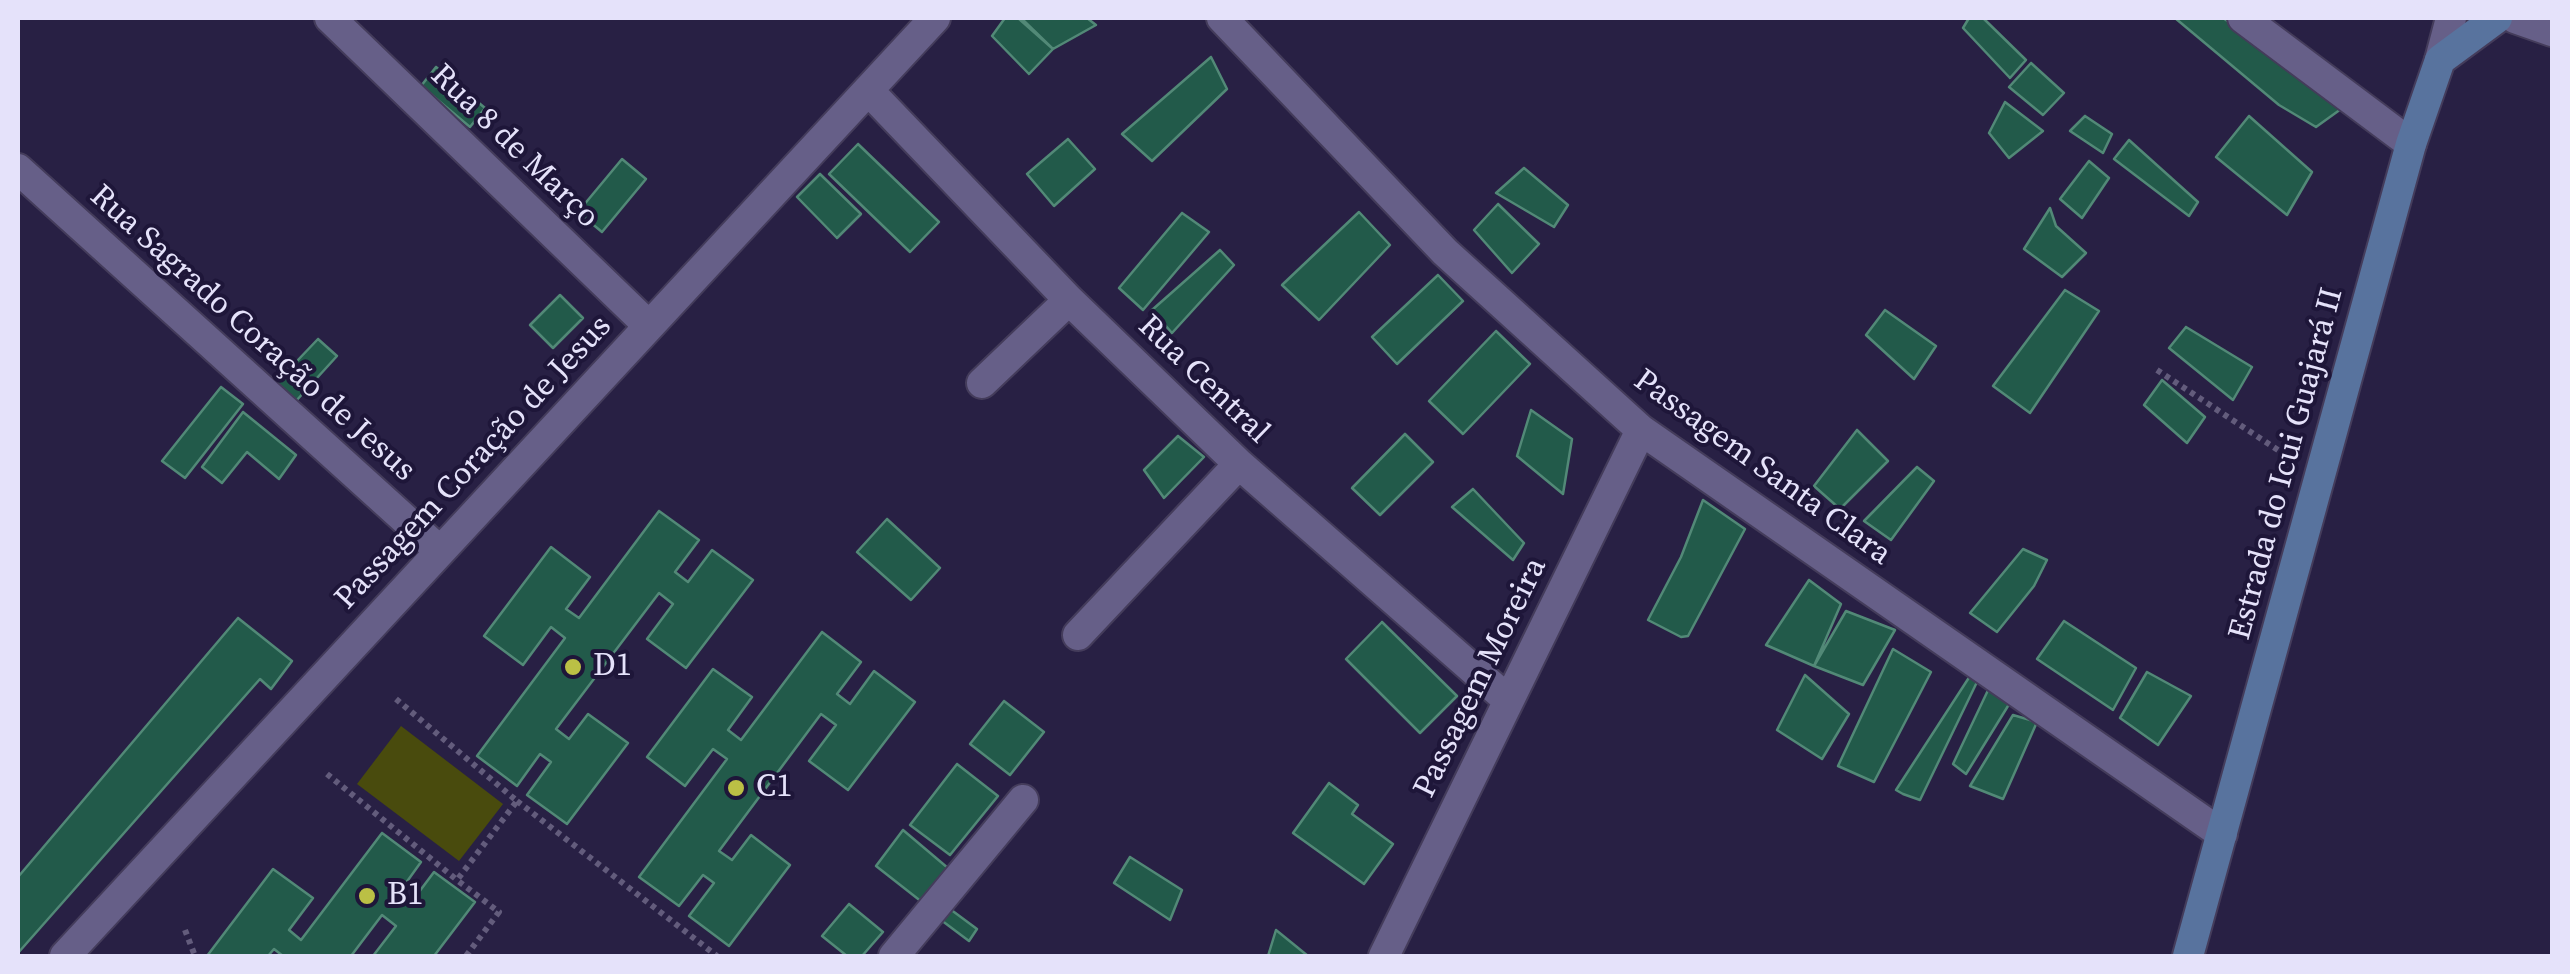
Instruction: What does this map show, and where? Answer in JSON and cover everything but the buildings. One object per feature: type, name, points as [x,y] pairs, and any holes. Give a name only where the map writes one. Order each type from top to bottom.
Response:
[{"type":"main road","points":[[2440,60],[2497,18]]},
{"type":"main road","name":"Estrada do Icui Guajará II","points":[[2188,956],[2410,144],[2440,60]]},
{"type":"street","name":"Rua 8 de Março","points":[[330,18],[649,326]]},
{"type":"street","name":"Passagem Coração de Jesus","points":[[65,956],[935,18]]},
{"type":"street","name":"Passagem Santa Clara","points":[[1222,18],[1444,252],[1640,430],[2222,834]]},
{"type":"street","points":[[2244,18],[2410,144]]},
{"type":"street","points":[[2440,60],[2451,18]]},
{"type":"street","points":[[2515,18],[2552,31]]},
{"type":"street","name":"Rua Central","points":[[868,90],[1069,300],[1238,464],[1508,700]]},
{"type":"street","name":"Rua Sagrado Coração de Jesus","points":[[18,168],[440,551]]},
{"type":"street","points":[[982,382],[1069,300]]},
{"type":"street","name":"Passagem Moreira","points":[[1384,956],[1640,430]]},
{"type":"street","points":[[1078,635],[1238,464]]},
{"type":"street","points":[[894,956],[1023,800]]},
{"type":"path","points":[[2158,370],[2320,478]]},
{"type":"path","points":[[396,699],[518,801],[716,956]]},
{"type":"path","points":[[327,774],[500,912],[466,956]]},
{"type":"path","points":[[457,880],[518,801]]},
{"type":"path","points":[[185,930],[194,956]]},
{"type":"shaded area","points":[[401,726],[503,804],[459,861],[357,784]]},
{"type":"place","name":"D1","points":[[573,667]]},
{"type":"place","name":"C1","points":[[736,788]]},
{"type":"place","name":"B1","points":[[367,896]]}]
